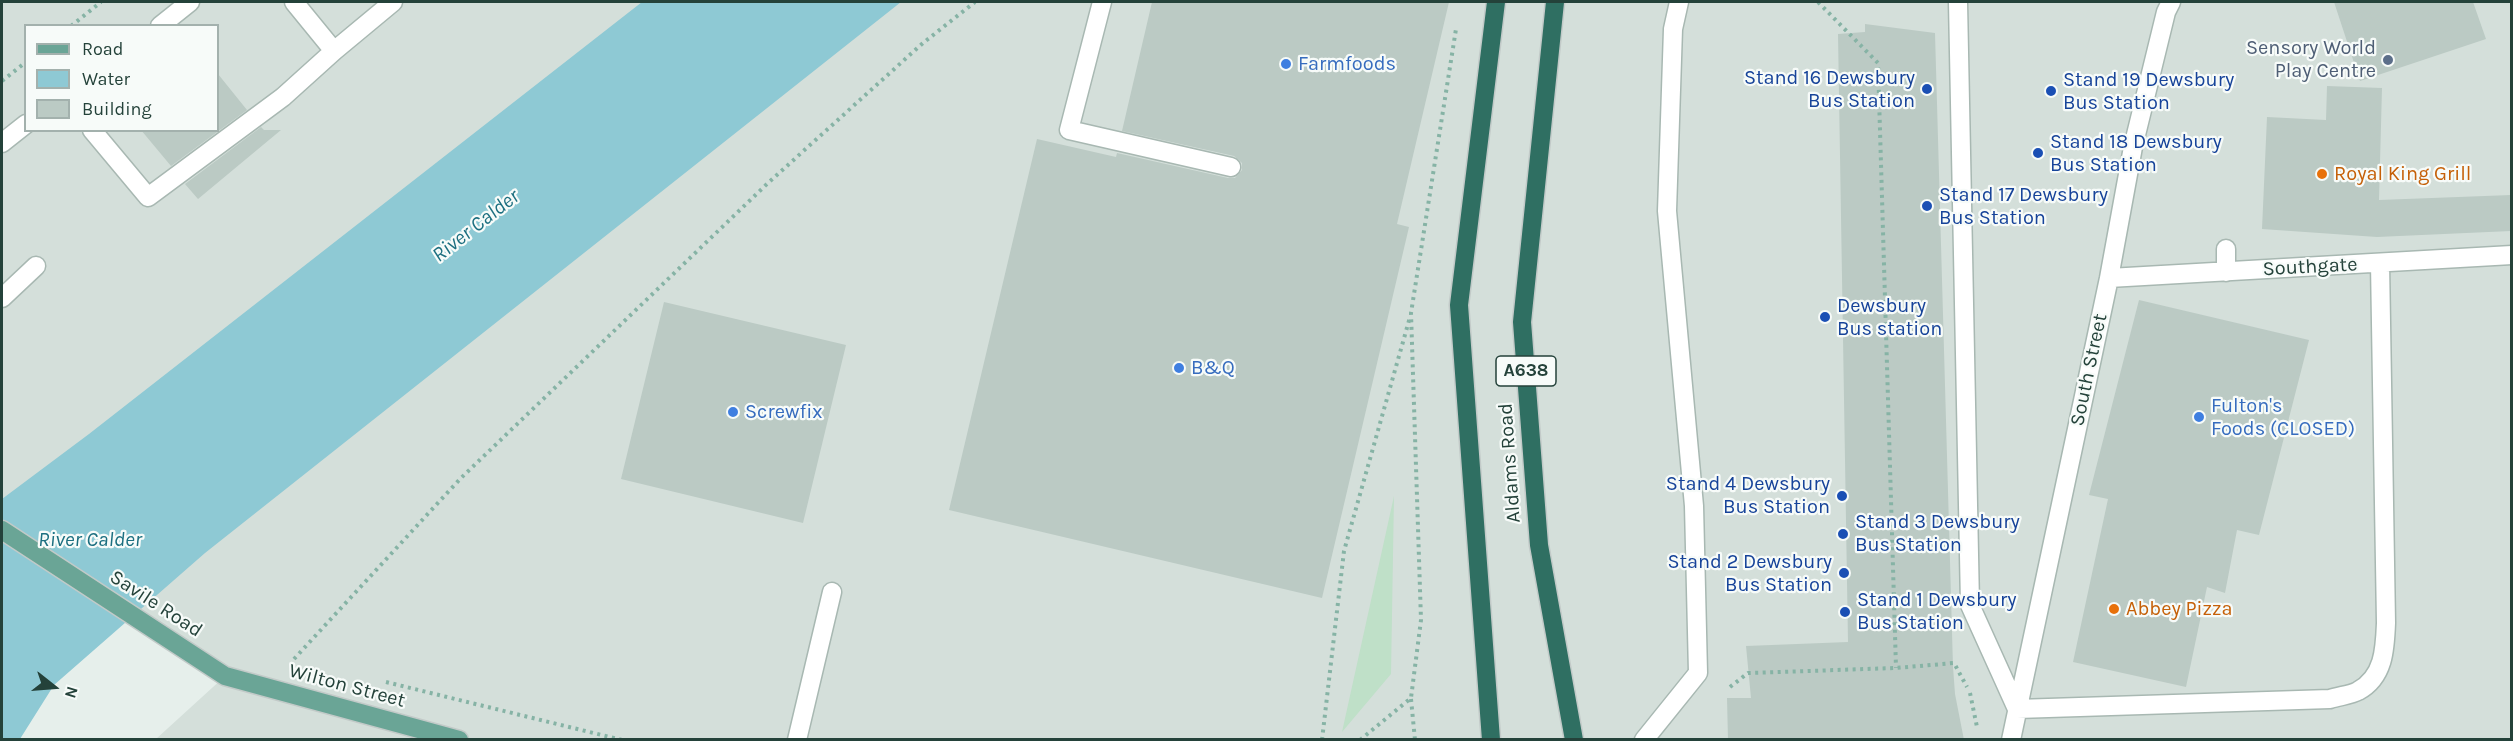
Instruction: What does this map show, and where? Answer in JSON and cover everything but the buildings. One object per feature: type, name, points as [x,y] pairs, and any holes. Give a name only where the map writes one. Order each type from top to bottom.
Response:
[{"type":"highway","name":"Aldams Road","points":[[1491,740],[1459,304],[1496,2]]},
{"type":"highway","name":"Aldams Road","points":[[1555,2],[1522,322],[1539,545],[1574,740]]},
{"type":"main road","name":"Savile Road","points":[[2,530],[225,676]]},
{"type":"main road","name":"Wilton Street","points":[[225,676],[459,740]]},
{"type":"street","points":[[162,24],[190,2]]},
{"type":"street","points":[[294,2],[334,51]]},
{"type":"street","points":[[94,132],[148,197],[283,98],[334,51],[393,2]]},
{"type":"street","points":[[1102,2],[1069,130],[1232,167]]},
{"type":"street","points":[[1644,740],[1698,674],[1694,506],[1667,211],[1673,29],[1679,2]]},
{"type":"street","points":[[1958,2],[1970,605],[2017,709],[2330,699],[2358,692],[2375,678],[2385,654],[2386,623],[2380,263]]},
{"type":"street","name":"South Street","points":[[2011,740],[2109,278],[2133,147],[2166,12],[2171,2]]},
{"type":"street","points":[[2,143],[24,126]]},
{"type":"street","points":[[2226,249],[2226,272]]},
{"type":"street","name":"Southgate","points":[[2109,278],[2511,255]]},
{"type":"street","points":[[2,298],[36,266]]},
{"type":"street","points":[[797,740],[832,592]]},
{"type":"path","points":[[74,24],[101,2]]},
{"type":"path","points":[[304,662],[292,659],[461,478],[768,183],[923,42],[975,2]]},
{"type":"path","points":[[1818,2],[1878,63],[1896,668]]},
{"type":"path","points":[[1322,740],[1344,551],[1411,313],[1457,22]]},
{"type":"path","points":[[2,81],[24,64]]},
{"type":"path","points":[[1411,313],[1421,620],[1411,698],[1415,740]]},
{"type":"path","points":[[1748,673],[1896,668],[1954,663],[1970,692],[1978,730]]},
{"type":"path","points":[[383,681],[622,740]]},
{"type":"path","points":[[1360,740],[1411,698]]},
{"type":"shaded area","points":[[2,2],[2511,2],[2511,739],[156,739],[224,677],[2,530]]},
{"type":"green space","points":[[1394,496],[1391,674],[1342,732]]},
{"type":"water","name":"River Calder","points":[[642,2],[901,2],[205,553],[54,685],[20,739],[2,740],[2,499],[89,434]]},
{"type":"place","name":"Sensory World Play Centre","points":[[2388,60]]},
{"type":"place","name":"Farmfoods","points":[[1286,64]]},
{"type":"place","name":"Stand 16 Dewsbury Bus Station","points":[[1927,89]]},
{"type":"place","name":"Stand 19 Dewsbury Bus Station","points":[[2051,91]]},
{"type":"place","name":"Stand 18 Dewsbury Bus Station","points":[[2038,153]]},
{"type":"place","name":"Royal King Grill","points":[[2322,174]]},
{"type":"place","name":"Stand 17 Dewsbury Bus Station","points":[[1927,206]]},
{"type":"place","name":"Dewsbury Bus station","points":[[1825,317]]},
{"type":"place","name":"B&Q","points":[[1179,368]]},
{"type":"place","name":"Screwfix","points":[[733,412]]},
{"type":"place","name":"Fulton's Foods (CLOSED)","points":[[2199,417]]},
{"type":"place","name":"Stand 4 Dewsbury Bus Station","points":[[1842,496]]},
{"type":"place","name":"Stand 3 Dewsbury Bus Station","points":[[1843,534]]},
{"type":"place","name":"Stand 2 Dewsbury Bus Station","points":[[1844,573]]},
{"type":"place","name":"Abbey Pizza","points":[[2114,609]]},
{"type":"place","name":"Stand 1 Dewsbury Bus Station","points":[[1845,612]]}]
